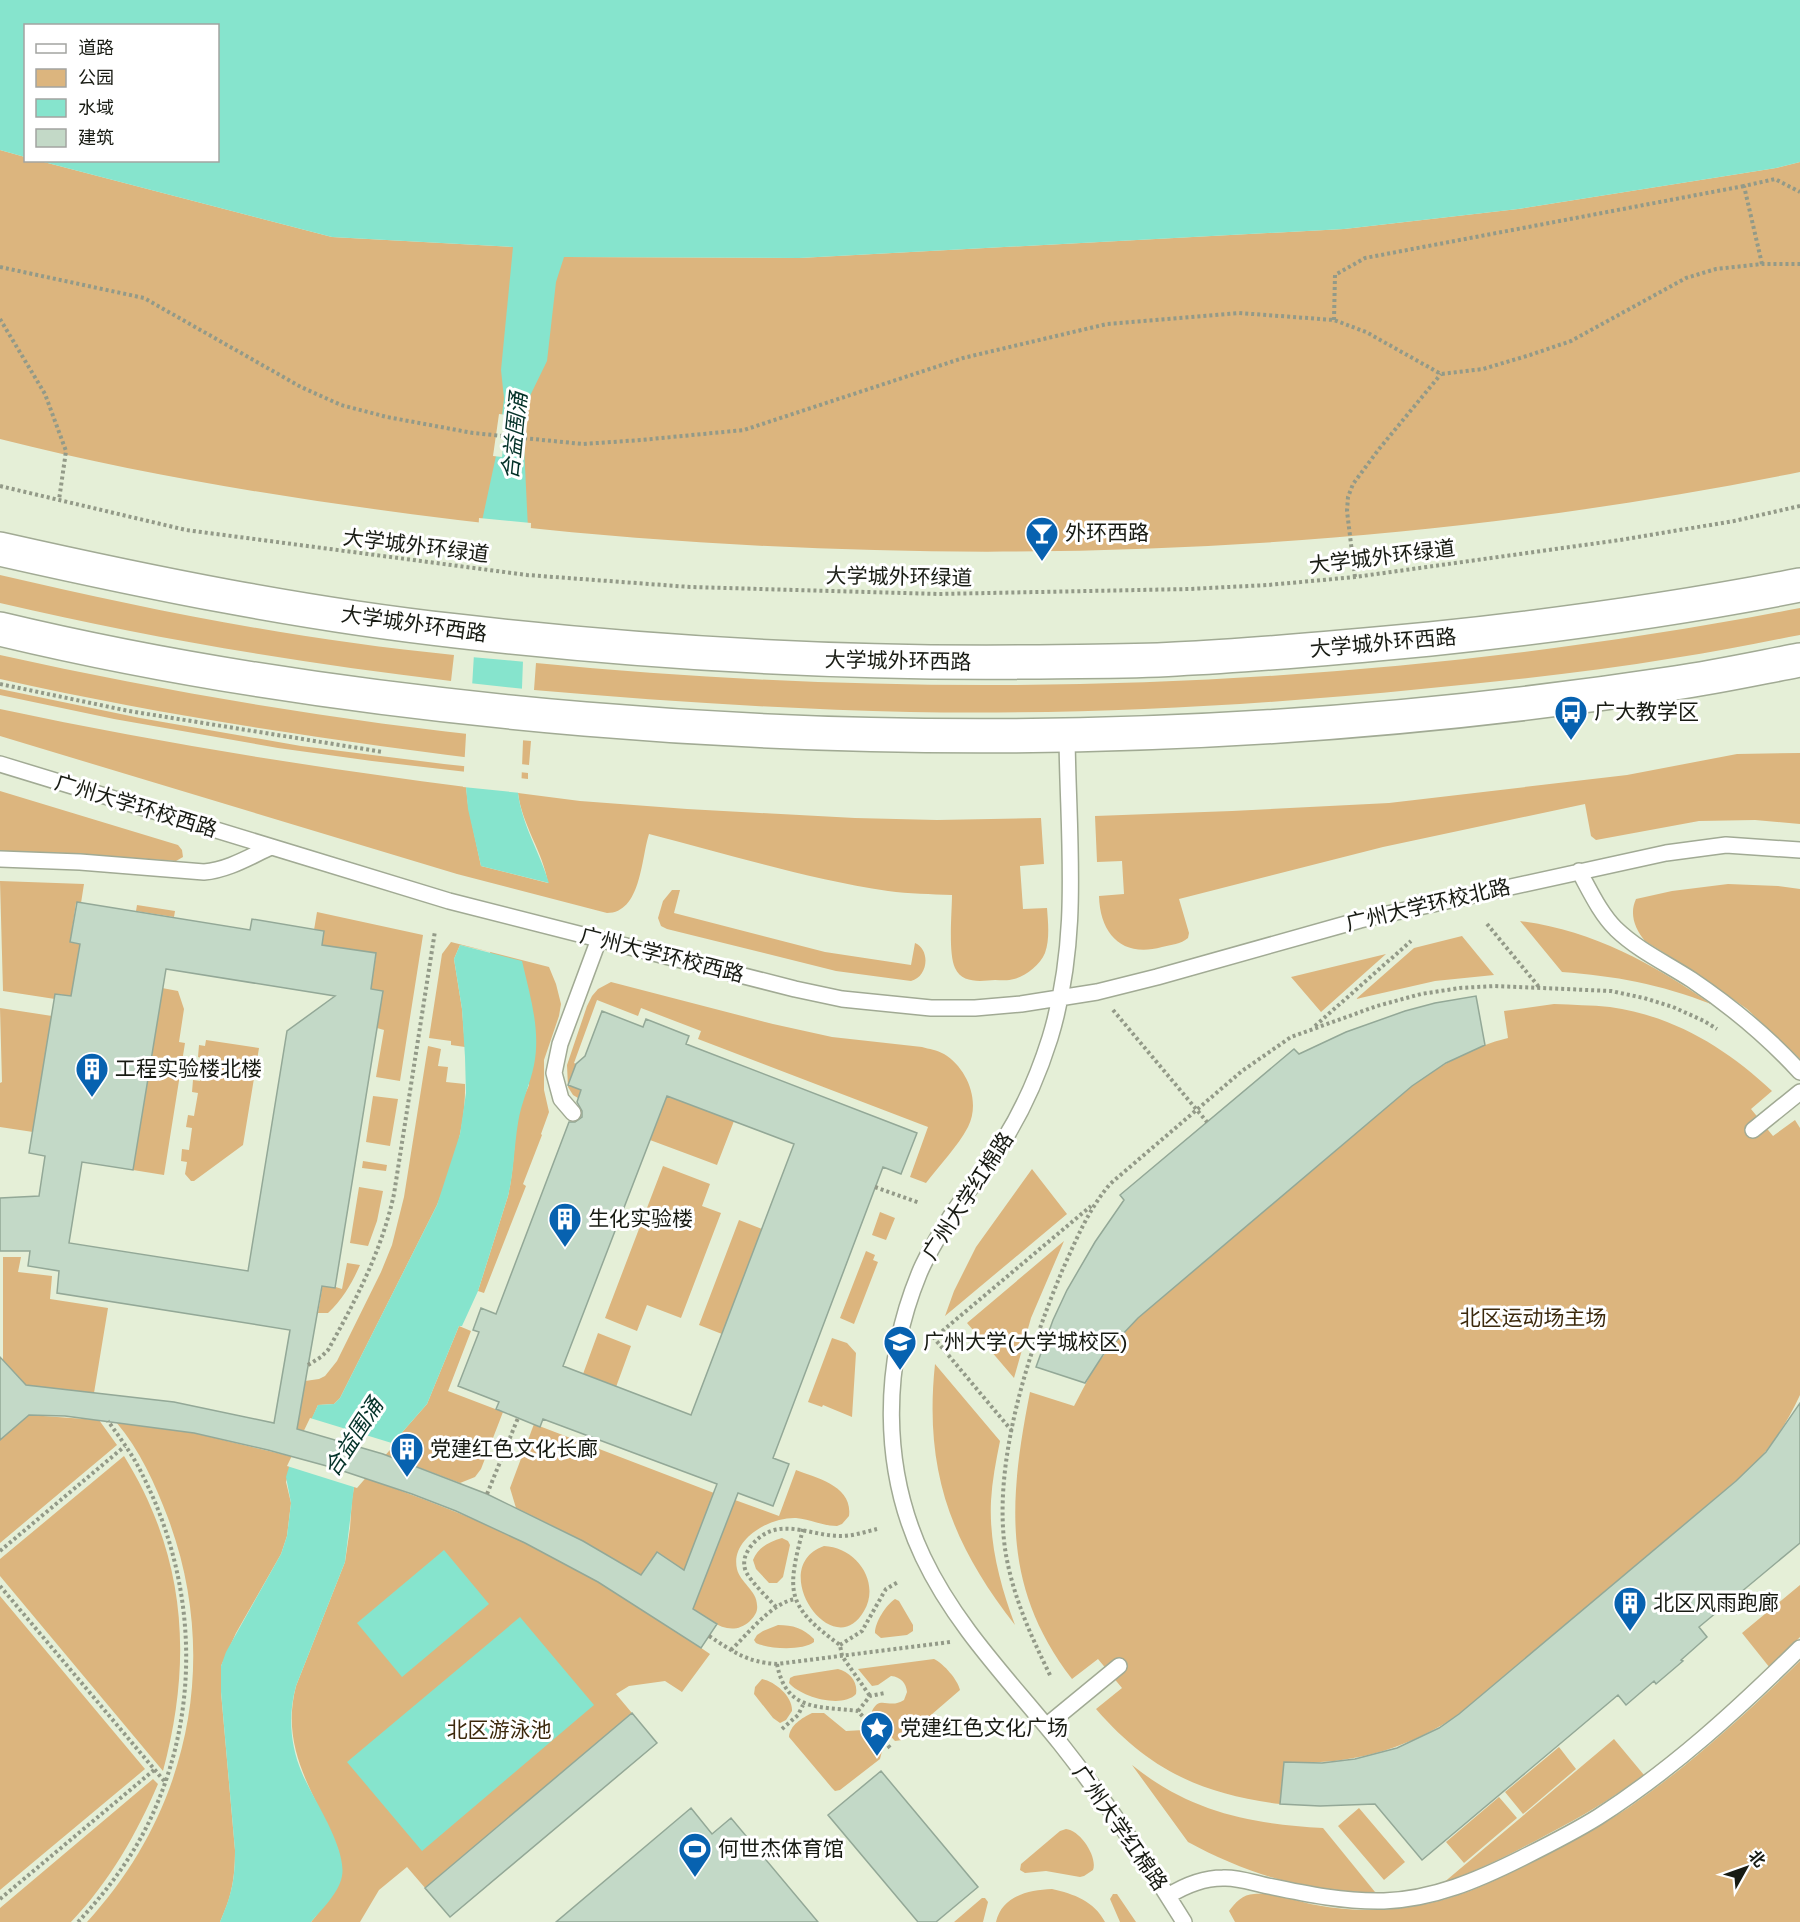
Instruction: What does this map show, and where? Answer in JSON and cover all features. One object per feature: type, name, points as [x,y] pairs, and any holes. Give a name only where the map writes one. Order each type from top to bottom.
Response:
[{"type":"main road","name":"大学城外环西路","points":[[0,549],[208,593],[456,631],[680,652],[856,661],[1174,659],[1363,646],[1534,628],[1800,585]]},
{"type":"main road","points":[[0,629],[160,663],[339,692],[449,706],[533,715],[761,732],[913,737],[1066,736],[1182,732],[1341,722],[1490,707],[1678,683],[1800,660]]},
{"type":"lane","name":"广州大学红棉路","points":[[1066,736],[1071,910],[1069,947],[1061,998],[1040,1066],[1021,1110],[1003,1142],[952,1215],[921,1270],[901,1330],[893,1369],[891,1404],[894,1452],[907,1516],[922,1555],[941,1592],[975,1639],[1117,1818],[1185,1922]]},
{"type":"lane","name":"广州大学环校西路","points":[[0,765],[449,901],[795,989],[842,999],[938,1008],[1022,1004],[1061,998]]},
{"type":"lane","name":"广州大学环校北路","points":[[1061,998],[1097,992],[1157,977],[1360,920],[1634,859],[1702,847],[1754,846],[1800,850]]},
{"type":"lane","name":"广州大学环校西路","points":[[0,859],[204,872],[218,871],[271,847]]},
{"type":"lane","points":[[1579,871],[1606,917],[1627,938],[1741,1016],[1800,1072]]},
{"type":"lane","points":[[573,1113],[561,1099],[557,1087],[554,1073],[556,1059],[599,939]]},
{"type":"lane","points":[[1753,1130],[1800,1092]]},
{"type":"lane","points":[[1168,1896],[1195,1883],[1223,1878],[1238,1879],[1319,1897],[1385,1901],[1430,1895],[1476,1880],[1573,1831],[1646,1784],[1743,1704],[1800,1648]]},
{"type":"lane","points":[[1046,1726],[1119,1666]]},
{"type":"path","points":[[1334,320],[1335,275],[1365,258],[1775,179],[1800,192]]},
{"type":"path","points":[[1744,186],[1762,264]]},
{"type":"path","points":[[0,267],[144,298],[301,387],[341,405],[387,417],[473,434],[583,444],[744,430],[963,358],[1107,324],[1239,313],[1334,320],[1366,332],[1441,374],[1483,369],[1530,356],[1571,341],[1686,278],[1716,269],[1762,264],[1800,264]]},
{"type":"path","points":[[0,319],[45,394],[66,451],[58,500]]},
{"type":"path","points":[[1355,577],[1347,511],[1348,498],[1353,484],[1441,374]]},
{"type":"path","name":"大学城外环绿道","points":[[0,486],[186,530],[527,575],[690,587],[938,594],[1189,589],[1355,577],[1620,540],[1734,521],[1800,506]]},
{"type":"path","points":[[0,684],[129,711],[383,752]]},
{"type":"path","points":[[1487,924],[1539,987]]},
{"type":"path","points":[[308,1365],[328,1350],[369,1272],[385,1233],[394,1194],[435,932]]},
{"type":"path","points":[[1312,1029],[1411,941]]},
{"type":"path","points":[[1012,1431],[934,1338],[1094,1204],[1110,1184],[1197,1110],[1267,1052],[1291,1037],[1377,1006],[1421,994],[1460,988],[1539,987],[1611,991],[1644,998],[1673,1006],[1722,1032]]},
{"type":"path","points":[[1097,992],[1207,1122]]},
{"type":"path","points":[[875,1187],[920,1203]]},
{"type":"path","points":[[1050,1675],[1014,1594],[1006,1553],[1003,1512],[1007,1464],[1024,1374],[1036,1336],[1069,1255],[1094,1204]]},
{"type":"path","points":[[487,1494],[518,1418]]},
{"type":"path","points":[[78,1922],[102,1896],[147,1826],[165,1782],[178,1741],[185,1697],[187,1653],[184,1609],[167,1534],[142,1473],[108,1421]]},
{"type":"path","points":[[0,1551],[125,1446]]},
{"type":"path","points":[[776,1607],[746,1572],[743,1560],[755,1541],[780,1528],[803,1529],[824,1535],[839,1536],[877,1529]]},
{"type":"path","points":[[803,1529],[793,1569],[792,1582],[796,1599],[811,1623],[840,1645],[842,1656],[870,1696]]},
{"type":"path","points":[[840,1645],[862,1631],[882,1594],[898,1582]]},
{"type":"path","points":[[0,1586],[165,1782]]},
{"type":"path","points":[[730,1650],[776,1607],[788,1600],[796,1599]]},
{"type":"path","points":[[709,1636],[747,1660],[777,1664],[975,1639]]},
{"type":"path","points":[[777,1664],[782,1684],[803,1705],[858,1711],[891,1749]]},
{"type":"path","points":[[858,1711],[870,1696],[885,1693]]},
{"type":"path","points":[[782,1729],[798,1715],[803,1705]]},
{"type":"path","points":[[0,1899],[154,1770]]},
{"type":"green space","points":[[0,150],[24,157],[24,162],[44,162],[332,237],[513,247],[564,257],[799,258],[1344,229],[1518,209],[1776,168],[1800,162],[1800,472],[1634,502],[1467,524],[1299,540],[1131,549],[962,552],[794,547],[626,537],[458,520],[343,505],[170,476],[0,439]]},
{"type":"green space","points":[[0,575],[112,600],[282,632],[454,655],[451,681],[225,648],[0,603]]},
{"type":"green space","points":[[1800,608],[1800,635],[1706,653],[1611,668],[1516,679],[1230,705],[1102,711],[910,712],[722,704],[534,690],[536,663],[694,676],[853,683],[1011,685],[1170,681],[1328,672],[1486,657],[1644,635]]},
{"type":"green space","points":[[0,655],[264,706],[531,741],[529,765],[263,729],[65,693],[0,679]]},
{"type":"green space","points":[[0,689],[140,718],[301,746],[528,773],[528,779],[278,748],[114,719],[0,695]]},
{"type":"green space","points":[[0,709],[233,753],[466,787],[481,866],[548,883],[542,860],[520,805],[518,793],[580,801],[687,809],[855,818],[937,820],[1041,818],[1044,864],[1020,866],[1023,909],[1047,908],[1047,948],[1036,966],[1019,978],[978,981],[967,979],[958,973],[953,961],[952,895],[896,892],[858,886],[798,873],[649,834],[633,895],[618,911],[607,913],[457,874],[0,736]]},
{"type":"green space","points":[[1800,753],[1800,824],[1755,820],[1699,821],[1596,840],[1591,836],[1585,804],[1383,847],[1179,899],[1189,933],[1188,938],[1172,945],[1148,950],[1125,946],[1109,932],[1100,910],[1099,896],[1124,894],[1122,861],[1097,862],[1095,816],[1389,803],[1627,775],[1737,754]]},
{"type":"green space","points":[[0,791],[178,845],[183,857],[176,861],[0,852]]},
{"type":"green space","points":[[0,881],[84,884],[81,903],[76,903],[70,942],[80,944],[71,996],[56,994],[55,999],[3,991]]},
{"type":"green space","points":[[1728,884],[1800,889],[1800,1059],[1747,1009],[1645,941],[1638,931],[1633,916],[1636,899],[1672,891]]},
{"type":"green space","points":[[672,890],[680,890],[674,913],[825,952],[911,965],[915,943],[924,951],[924,969],[917,979],[911,981],[836,971],[667,929],[661,926],[658,918],[663,901]]},
{"type":"green space","points":[[137,905],[175,911],[174,917],[136,911]]},
{"type":"green space","points":[[317,912],[423,935],[400,1081],[376,1077],[384,1030],[377,1028],[371,989],[376,954],[322,945],[324,931],[314,930]]},
{"type":"green space","points":[[1520,921],[1572,932],[1620,950],[1666,975],[1711,1004],[1674,991],[1637,982],[1562,972]]},
{"type":"green space","points":[[1462,936],[1494,975],[1435,981],[1356,999],[1414,948]]},
{"type":"green space","points":[[451,942],[549,967],[561,1004],[544,1060],[544,1090],[549,1112],[523,1184],[526,1186],[484,1293],[478,1291],[508,1196],[518,1118],[529,1085],[490,952],[460,945],[454,959],[465,1047],[451,1045],[451,1041],[429,1038],[442,954]]},
{"type":"green space","points":[[1386,954],[1321,1012],[1291,977]]},
{"type":"green space","points":[[611,982],[832,1037],[922,1047],[939,1052],[952,1060],[965,1076],[972,1096],[972,1117],[954,1149],[926,1183],[910,1177],[928,1127],[698,1039],[701,1031],[641,1008],[638,1016],[597,1000],[568,1085],[581,1090],[578,1098],[568,1087],[567,1065],[592,996],[598,989]]},
{"type":"green space","points":[[162,988],[178,991],[184,1009],[179,1042],[185,1043],[164,1175],[133,1170]]},
{"type":"green space","name":"北区运动场主场","points":[[1554,1004],[1610,1007],[1633,1011],[1698,1036],[1736,1061],[1772,1091],[1751,1109],[1773,1136],[1795,1120],[1800,1128],[1800,1395],[1772,1443],[1751,1468],[1459,1714],[1439,1727],[1398,1746],[1354,1758],[1308,1763],[1284,1762],[1280,1804],[1225,1794],[1178,1776],[1136,1748],[1096,1709],[1122,1688],[1098,1659],[1072,1679],[1049,1645],[1033,1610],[1022,1576],[1016,1541],[1015,1506],[1023,1431],[1030,1392],[1074,1406],[1095,1366],[1127,1327],[1412,1086],[1458,1057],[1495,1041],[1508,1038],[1504,1011]]},
{"type":"green space","points":[[0,1008],[52,1016],[33,1132],[0,1127],[0,1083],[2,1082]]},
{"type":"green space","points":[[206,1040],[259,1048],[243,1145],[191,1181],[185,1174],[187,1162],[181,1161],[182,1149],[189,1150],[192,1128],[186,1127],[188,1115],[194,1116],[198,1093],[192,1092],[193,1080],[200,1081],[204,1059],[198,1057],[199,1045],[205,1046]]},
{"type":"green space","points":[[428,1046],[441,1049],[438,1066],[448,1067],[446,1082],[465,1084],[461,1130],[453,1161],[437,1205],[340,1398],[334,1404],[318,1405],[306,1432],[297,1429],[305,1381],[325,1376],[337,1361],[392,1245],[404,1197]]},
{"type":"green space","points":[[373,1096],[398,1099],[390,1146],[366,1142]]},
{"type":"green space","points":[[667,1096],[734,1121],[717,1165],[650,1140]]},
{"type":"green space","points":[[363,1161],[387,1165],[386,1171],[362,1168]]},
{"type":"green space","points":[[663,1166],[710,1184],[702,1206],[721,1213],[681,1318],[647,1305],[637,1331],[605,1318]]},
{"type":"green space","points":[[1032,1169],[1067,1214],[945,1316],[954,1291],[976,1247]]},
{"type":"green space","points":[[359,1187],[383,1191],[377,1221],[368,1246],[350,1243]]},
{"type":"green space","points":[[880,1212],[895,1218],[886,1240],[872,1235]]},
{"type":"green space","points":[[739,1220],[762,1229],[722,1334],[699,1325]]},
{"type":"green space","points":[[1064,1241],[1031,1318],[1014,1378],[967,1323]]},
{"type":"green space","points":[[866,1251],[875,1255],[873,1260],[878,1262],[854,1324],[840,1318]]},
{"type":"green space","points":[[3,1257],[21,1257],[18,1272],[52,1276],[50,1299],[108,1308],[94,1393],[26,1385],[3,1361]]},
{"type":"green space","points":[[347,1263],[360,1265],[338,1302],[328,1313],[318,1313],[323,1283],[342,1289]]},
{"type":"green space","points":[[459,1326],[471,1331],[448,1391],[503,1412],[481,1469],[475,1477],[460,1483],[383,1454],[427,1404]]},
{"type":"green space","points":[[598,1333],[631,1346],[616,1387],[583,1374]]},
{"type":"green space","points":[[832,1338],[847,1343],[856,1353],[852,1417],[823,1405],[822,1407],[808,1402]]},
{"type":"green space","points":[[935,1364],[1000,1441],[992,1493],[992,1532],[1000,1579],[1015,1625],[974,1564],[958,1534],[946,1503],[938,1471],[934,1437]]},
{"type":"green space","points":[[29,1415],[99,1420],[117,1445],[0,1543],[0,1440]]},
{"type":"green space","points":[[116,1422],[194,1433],[294,1457],[286,1482],[291,1503],[287,1536],[281,1554],[236,1633],[221,1666],[221,1692],[235,1850],[232,1887],[220,1922],[87,1922],[122,1879],[150,1832],[171,1783],[186,1732],[193,1679],[192,1625],[184,1572],[168,1518],[146,1468]]},
{"type":"green space","points":[[534,1424],[714,1493],[674,1596],[657,1552],[641,1575],[583,1541],[516,1508],[510,1488]]},
{"type":"green space","points":[[124,1456],[145,1494],[160,1532],[171,1570],[178,1609],[180,1648],[178,1689],[163,1771],[0,1576],[0,1559]]},
{"type":"green space","points":[[796,1470],[823,1480],[840,1490],[849,1506],[849,1516],[837,1526],[796,1518],[775,1521],[754,1532],[746,1539],[736,1558],[739,1574],[756,1600],[756,1613],[743,1626],[735,1628],[714,1623],[693,1609],[735,1500],[779,1516]]},
{"type":"green space","name":"北区游泳池","points":[[362,1477],[454,1511],[542,1551],[613,1591],[710,1654],[682,1692],[665,1681],[629,1686],[616,1694],[657,1743],[450,1917],[407,1867],[379,1890],[360,1922],[311,1922],[316,1916],[339,1852],[311,1792],[296,1752],[292,1732],[292,1710],[296,1686],[345,1562],[354,1487]]},
{"type":"green space","points":[[782,1538],[790,1545],[783,1577],[777,1583],[769,1583],[756,1569],[753,1560],[764,1546]]},
{"type":"green space","points":[[824,1546],[846,1552],[855,1559],[867,1578],[868,1600],[864,1611],[851,1625],[836,1627],[822,1620],[810,1607],[803,1590],[801,1573],[808,1557]]},
{"type":"green space","points":[[1800,1585],[1800,1637],[1770,1668],[1742,1633]]},
{"type":"green space","points":[[0,1596],[145,1769],[0,1890]]},
{"type":"green space","points":[[895,1599],[899,1601],[913,1625],[913,1631],[907,1635],[881,1638],[875,1633],[877,1624],[885,1609]]},
{"type":"green space","points":[[778,1625],[802,1630],[814,1639],[814,1642],[802,1647],[785,1648],[756,1643],[754,1640],[757,1635]]},
{"type":"green space","points":[[934,1659],[950,1673],[960,1690],[902,1740],[895,1741],[874,1718],[872,1711],[878,1704],[894,1704],[904,1700],[907,1692],[905,1686],[900,1679],[891,1676],[878,1685],[872,1686],[858,1669]]},
{"type":"green space","points":[[1800,1661],[1800,1922],[1235,1922],[1229,1911],[1243,1897],[1250,1894],[1277,1896],[1340,1909],[1403,1908],[1446,1899],[1490,1882],[1570,1843],[1628,1808],[1717,1738]]},
{"type":"green space","points":[[838,1669],[846,1672],[852,1678],[856,1690],[856,1694],[841,1701],[812,1697],[789,1683],[790,1678],[794,1676]]},
{"type":"green space","points":[[762,1679],[778,1687],[790,1701],[792,1711],[786,1720],[780,1723],[773,1718],[754,1694],[755,1687]]},
{"type":"green space","points":[[812,1713],[824,1713],[846,1731],[864,1730],[882,1751],[880,1759],[840,1790],[835,1791],[789,1737],[794,1725]]},
{"type":"green space","points":[[1614,1739],[1644,1775],[1610,1799],[1562,1827],[1470,1873],[1442,1884]]},
{"type":"green space","points":[[1559,1747],[1576,1769],[1523,1814],[1505,1792]]},
{"type":"green space","points":[[1132,1765],[1176,1794],[1222,1813],[1271,1823],[1323,1828],[1375,1892],[1326,1889],[1278,1879],[1232,1863],[1188,1842]]},
{"type":"green space","points":[[153,1779],[158,1784],[121,1857],[98,1890],[71,1922],[0,1922],[0,1908]]},
{"type":"green space","points":[[1499,1797],[1517,1818],[1464,1863],[1446,1842]]},
{"type":"green space","points":[[1359,1808],[1405,1862],[1384,1880],[1338,1826]]},
{"type":"green space","points":[[1066,1829],[1077,1834],[1087,1845],[1093,1858],[1093,1870],[1080,1877],[1046,1871],[1025,1873],[1020,1870],[1021,1864],[1060,1831]]},
{"type":"green space","points":[[1052,1889],[1083,1900],[1095,1909],[1105,1922],[996,1922],[999,1913],[1010,1900],[1025,1893]]},
{"type":"green space","points":[[1113,1894],[1117,1894],[1136,1922],[1120,1922],[1110,1899]]},
{"type":"green space","points":[[982,1898],[988,1902],[983,1922],[954,1922]]},
{"type":"water","name":"合益围涌","points":[[0,0],[1800,0],[1800,162],[1776,168],[1518,209],[1344,229],[799,258],[564,257],[556,282],[547,361],[528,400],[524,446],[528,529],[518,793],[527,828],[549,883],[481,866],[468,809],[466,787],[482,521],[499,442],[504,398],[501,370],[513,247],[332,237],[44,162],[219,162],[219,24],[24,24],[24,157],[0,150]]},
{"type":"water","name":"合益围涌","points":[[460,945],[522,961],[534,1013],[536,1052],[519,1116],[508,1196],[478,1291],[462,1326],[459,1326],[427,1404],[354,1487],[345,1562],[293,1697],[291,1719],[295,1752],[302,1773],[334,1838],[342,1865],[342,1876],[334,1895],[311,1922],[220,1922],[232,1887],[235,1850],[221,1692],[221,1666],[226,1652],[281,1554],[287,1536],[291,1503],[286,1477],[318,1405],[334,1404],[340,1398],[437,1205],[460,1134],[466,1093],[462,1009],[454,959]]},
{"type":"water","points":[[444,1550],[489,1604],[402,1677],[357,1623]]},
{"type":"water","points":[[520,1617],[594,1705],[422,1851],[347,1762]]},
{"type":"pier","points":[[499,414],[507,415],[502,457],[493,456]]},
{"type":"pier","points":[[479,518],[531,523],[526,662],[471,657]]},
{"type":"pier","points":[[469,683],[525,689],[521,793],[463,787]]},
{"type":"pier","points":[[310,1418],[395,1444],[357,1488],[287,1466]]},
{"type":"building","points":[[77,902],[250,930],[252,919],[324,931],[322,945],[376,953],[371,989],[383,991],[335,1288],[322,1286],[297,1429],[383,1454],[487,1494],[583,1541],[641,1575],[657,1552],[684,1570],[717,1484],[543,1419],[540,1427],[496,1409],[499,1402],[458,1386],[479,1332],[473,1330],[481,1308],[496,1314],[569,1122],[575,1122],[582,1117],[582,1111],[577,1102],[581,1090],[568,1085],[576,1064],[585,1056],[602,1011],[643,1027],[646,1019],[689,1036],[686,1044],[917,1133],[901,1174],[883,1167],[773,1458],[789,1464],[773,1506],[738,1493],[693,1609],[717,1624],[701,1648],[598,1582],[525,1543],[456,1511],[334,1468],[194,1433],[65,1416],[29,1415],[0,1440],[0,1357],[26,1385],[174,1402],[274,1423],[290,1330],[57,1293],[59,1271],[28,1266],[30,1251],[0,1251],[0,1198],[39,1196],[45,1156],[29,1153],[55,994],[71,996],[80,944],[70,942]],"holes":[[[166,969],[335,996],[287,1031],[248,1271],[69,1243],[82,1162],[133,1170]],[[667,1096],[794,1144],[691,1415],[563,1366]]]},
{"type":"building","points":[[1476,996],[1485,1045],[1446,1063],[1412,1086],[1138,1318],[1103,1355],[1085,1383],[1036,1367],[1067,1290],[1095,1242],[1124,1200],[1120,1195],[1294,1049],[1299,1054],[1346,1032],[1405,1011]]},
{"type":"building","name":"北区风雨跑廊","points":[[1800,1403],[1800,1543],[1699,1627],[1707,1637],[1656,1684],[1654,1681],[1626,1705],[1618,1695],[1422,1860],[1375,1804],[1320,1806],[1280,1804],[1284,1762],[1322,1763],[1355,1759],[1397,1748],[1439,1728],[1459,1714],[1736,1481],[1766,1452]]},
{"type":"building","points":[[632,1713],[657,1743],[450,1917],[425,1888]]},
{"type":"building","points":[[881,1771],[978,1887],[936,1922],[918,1922],[828,1815]]},
{"type":"building","name":"何世杰体育馆","points":[[691,1808],[712,1834],[731,1818],[818,1922],[556,1922]]},
{"type":"place","name":"外环西路","points":[[1042,562]]},
{"type":"place","name":"广大教学区","points":[[1571,741]]},
{"type":"place","name":"工程实验楼北楼","points":[[92,1098]]},
{"type":"place","name":"生化实验楼","points":[[565,1248]]},
{"type":"place","name":"广州大学(大学城校区)","points":[[900,1371]]},
{"type":"place","name":"党建红色文化长廊","points":[[407,1478]]},
{"type":"place","name":"北区风雨跑廊","points":[[1630,1632]]},
{"type":"place","name":"党建红色文化广场","points":[[877,1757]]},
{"type":"place","name":"何世杰体育馆","points":[[695,1878]]}]
